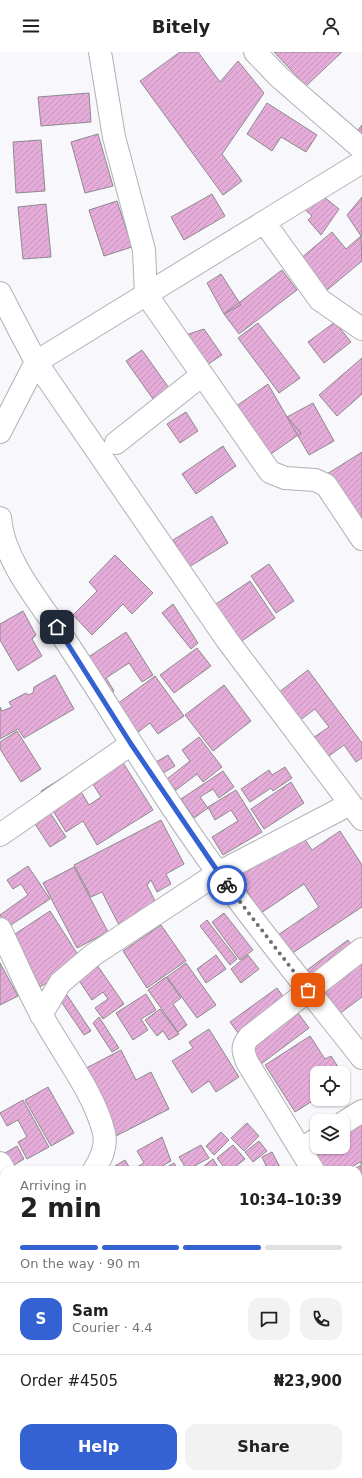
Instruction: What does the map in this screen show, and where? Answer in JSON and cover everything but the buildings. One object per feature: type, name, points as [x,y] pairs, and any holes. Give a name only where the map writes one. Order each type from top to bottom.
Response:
[{"type":"street","points":[[100,52],[114,137],[144,250],[146,294],[270,472],[285,478],[301,481],[315,480],[326,486],[362,539]]},
{"type":"street","points":[[255,52],[279,77],[362,149]]},
{"type":"street","points":[[0,432],[36,362],[362,162]]},
{"type":"street","points":[[264,222],[320,300],[362,329]]},
{"type":"street","points":[[0,293],[36,362],[227,640],[356,811],[218,874],[93,955],[60,983],[41,1015]]},
{"type":"street","points":[[116,444],[202,375]]},
{"type":"street","points":[[0,518],[1,530],[12,561],[72,649],[131,744],[218,874],[362,1058]]},
{"type":"street","points":[[0,835],[131,744]]},
{"type":"street","points":[[0,929],[41,1015],[98,1114],[104,1134],[104,1142],[102,1157],[96,1166]]},
{"type":"street","points":[[312,1166],[309,1144],[247,1062],[243,1052],[243,1045],[249,1037],[362,949]]},
{"type":"street","points":[[350,1119],[362,1111]]},
{"type":"way so far","points":[[227,885],[308,990]]},
{"type":"route","points":[[57,627],[131,744],[218,874],[227,885]]}]
